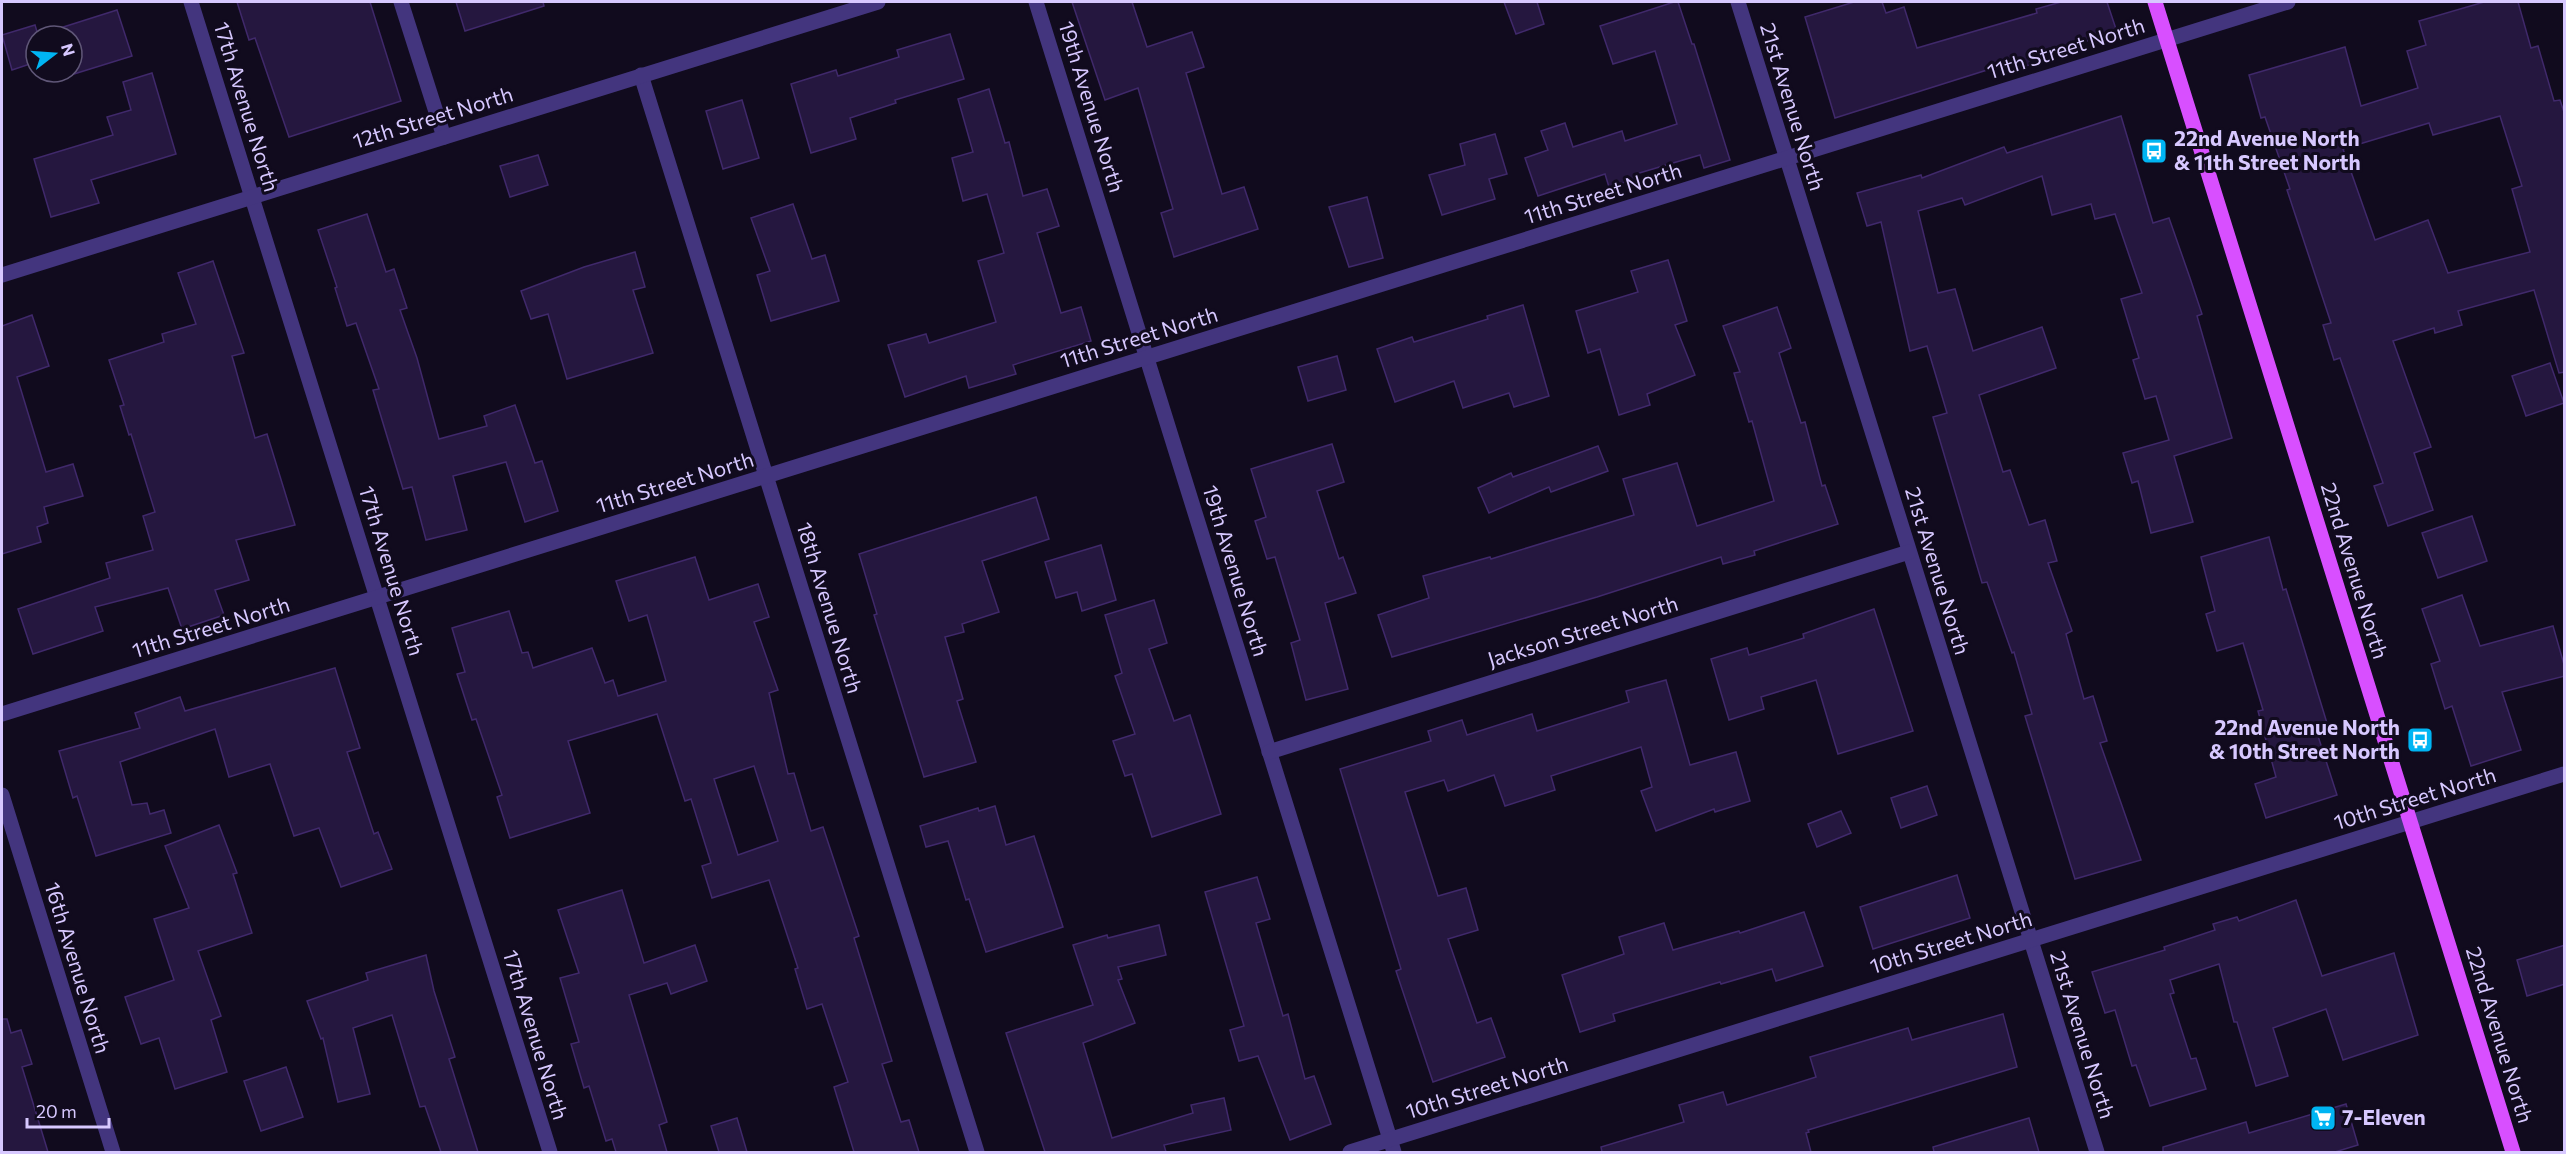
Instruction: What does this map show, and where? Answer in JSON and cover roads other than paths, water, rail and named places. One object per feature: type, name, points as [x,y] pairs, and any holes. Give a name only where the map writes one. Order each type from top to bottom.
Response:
[{"type":"main road","name":"22nd Avenue North","points":[[2155,2],[2513,1152]]},
{"type":"street","name":"17th Avenue North","points":[[191,2],[550,1152]]},
{"type":"street","points":[[401,2],[444,137]]},
{"type":"street","name":"12th Street North","points":[[2,275],[878,2]]},
{"type":"street","name":"19th Avenue North","points":[[1036,2],[1392,1146]]},
{"type":"street","name":"21st Avenue North","points":[[1738,2],[2097,1152]]},
{"type":"street","name":"11th Street North","points":[[2,714],[2288,2]]},
{"type":"street","name":"18th Avenue North","points":[[641,75],[977,1152]]},
{"type":"street","name":"Jackson Street North","points":[[1269,752],[1909,552]]},
{"type":"street","name":"10th Street North","points":[[1350,1152],[1392,1146],[2030,940],[2565,774]]},
{"type":"street","name":"16th Avenue North","points":[[2,795],[113,1152]]},
{"type":"place","name":"22nd Avenue North & 11th Street North","points":[[2154,151]]},
{"type":"place","name":"22nd Avenue North & 10th Street North","points":[[2420,740]]},
{"type":"place","name":"7-Eleven","points":[[2323,1118]]}]
